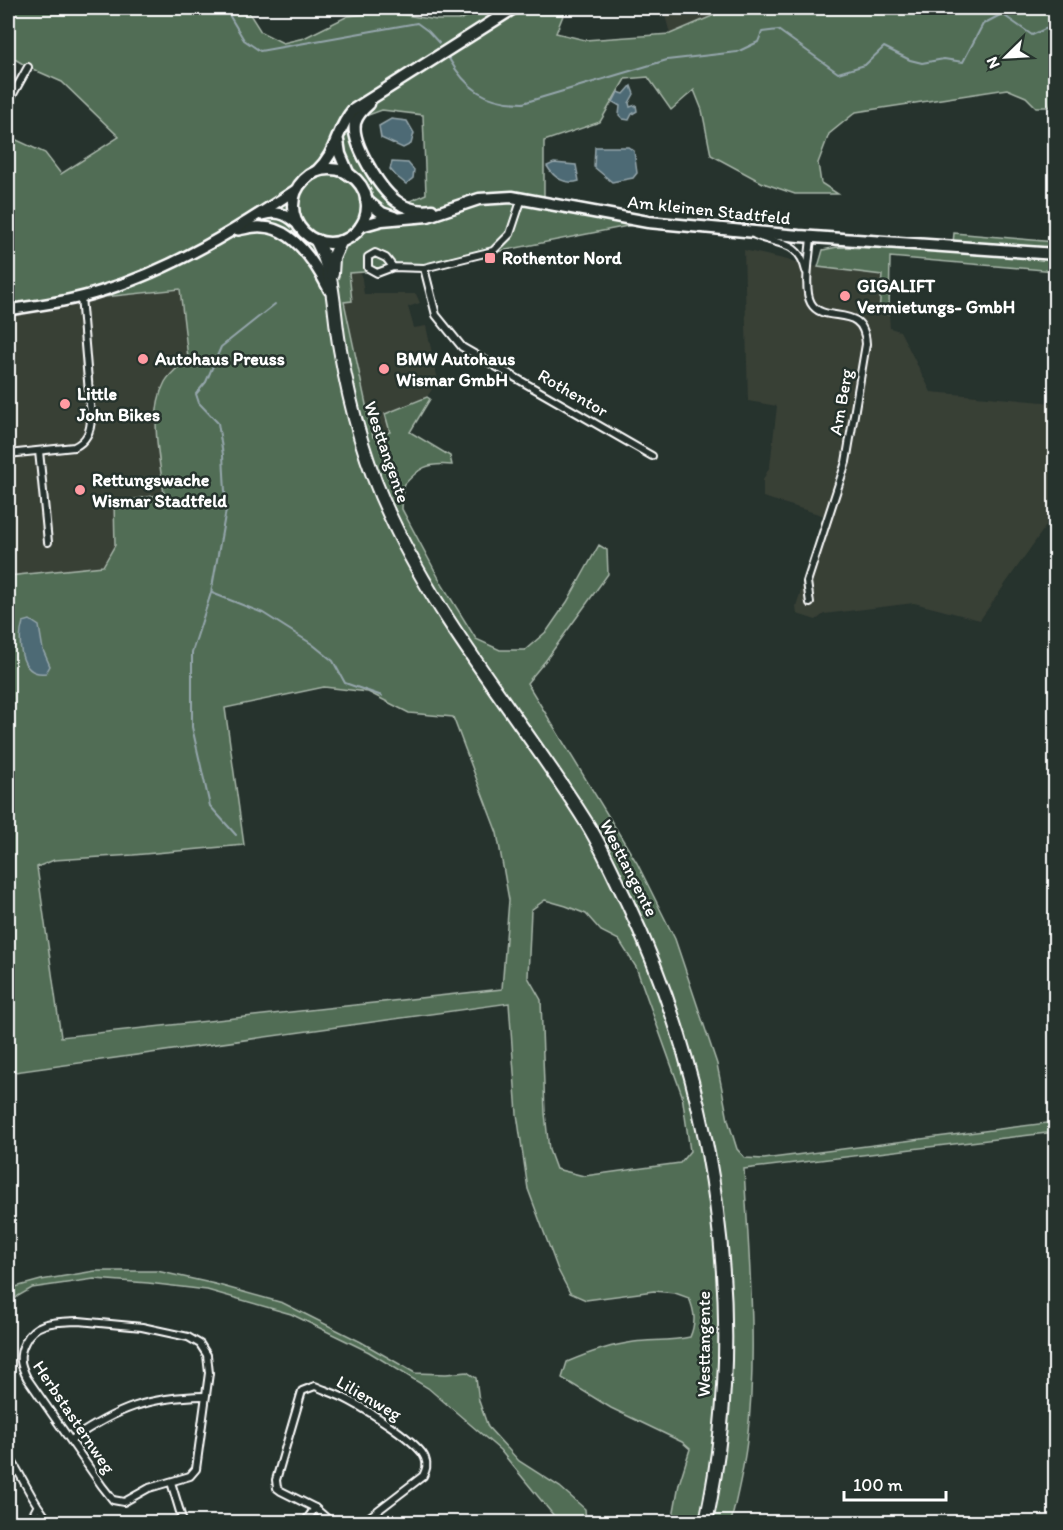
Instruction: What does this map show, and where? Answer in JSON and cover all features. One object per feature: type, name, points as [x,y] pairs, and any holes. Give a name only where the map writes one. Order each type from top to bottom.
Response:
[{"type":"highway","name":"Westtangente","points":[[317,242],[325,259],[331,284],[341,356],[351,402],[373,475],[389,515],[407,553],[450,624],[553,770],[589,826],[641,933],[662,984],[679,1037],[695,1093],[709,1156],[723,1276],[722,1415],[716,1468],[706,1522]]},
{"type":"highway","name":"Westtangente","points":[[331,284],[333,258],[340,242]]},
{"type":"main road","points":[[296,223],[292,206],[297,189],[302,181],[327,162],[340,129],[353,110],[378,92],[514,8]]},
{"type":"main road","points":[[378,92],[359,114],[355,132],[359,147],[384,189],[401,205],[418,210],[431,210],[456,202],[464,204]]},
{"type":"main road","points":[[256,216],[277,212],[290,217],[307,236],[317,242],[332,244],[356,233],[365,218],[366,200],[361,186],[350,175],[340,154],[338,141],[340,129]]},
{"type":"main road","points":[[317,171],[334,169],[350,175]]},
{"type":"main road","points":[[8,310],[101,292],[167,266],[232,231],[297,189]]},
{"type":"main road","name":"Am kleinen Stadtfeld","points":[[464,204],[497,197],[522,198],[636,220],[749,232],[1056,254]]},
{"type":"main road","points":[[366,200],[382,213],[403,219]]},
{"type":"main road","points":[[361,226],[371,222],[428,216],[464,204]]},
{"type":"main road","points":[[232,231],[262,227],[282,231],[292,238],[318,269],[333,298]]},
{"type":"street","points":[[8,103],[28,67]]},
{"type":"street","points":[[393,267],[424,268],[486,254],[496,249],[510,234],[522,198]]},
{"type":"street","points":[[749,232],[796,250],[808,278]]},
{"type":"street","name":"Am Berg","points":[[810,237],[808,295],[814,307],[822,312],[856,320],[864,330],[866,344],[846,462],[807,582],[810,603]]},
{"type":"street","name":"Rothentor","points":[[424,268],[436,315],[462,347],[652,456]]},
{"type":"street","points":[[8,454],[74,447],[82,443],[90,430],[81,296]]},
{"type":"street","points":[[39,452],[48,542]]},
{"type":"street","name":"Herbstasternweg","points":[[79,1321],[142,1327],[188,1336],[200,1344],[207,1354],[209,1373],[205,1396],[196,1469],[190,1476],[150,1488],[124,1502],[113,1500],[27,1378],[20,1363],[20,1350],[29,1333],[47,1323],[79,1321]]},
{"type":"street","name":"Lilienweg","points":[[331,1522],[315,1508],[277,1488],[276,1480],[302,1391],[315,1386],[349,1401],[394,1428],[418,1449],[426,1461],[423,1476],[363,1522]]},
{"type":"street","points":[[71,1440],[95,1423],[137,1405],[172,1397],[205,1396]]},
{"type":"street","points":[[8,1455],[37,1507],[50,1522]]},
{"type":"street","points":[[171,1482],[183,1522]]},
{"type":"street","points":[[29,1522],[37,1507]]},
{"type":"street","points":[[305,1522],[315,1508]]},
{"type":"street","points":[[479,1522],[488,1522]]},
{"type":"shaded area","points":[[663,8],[731,8],[670,34]]},
{"type":"shaded area","points":[[744,250],[818,267],[882,275],[879,312],[889,314],[890,328],[900,331],[931,392],[1055,403],[1055,513],[980,620],[914,603],[824,614],[816,620],[797,614],[796,606],[825,516],[763,497],[763,480],[770,466],[777,406],[748,401]]},
{"type":"shaded area","points":[[349,272],[361,272],[364,294],[416,294],[420,303],[408,307],[414,328],[426,326],[438,380],[427,397],[385,414],[390,432],[373,437],[344,301],[352,300]]},
{"type":"shaded area","points":[[180,289],[188,358],[177,369],[159,403],[156,428],[164,494],[114,503],[115,545],[103,566],[8,576],[8,308]]},
{"type":"green space","points":[[8,8],[246,8],[261,32],[283,43],[304,38],[348,16],[386,12],[437,20],[459,20],[488,8],[566,8],[556,33],[585,40],[670,34],[731,8],[1055,8],[1055,88],[1050,107],[1036,107],[1026,97],[1007,89],[856,112],[829,134],[818,163],[821,183],[838,194],[795,194],[763,183],[711,155],[702,110],[694,90],[671,110],[648,77],[625,79],[600,122],[544,141],[544,201],[614,217],[648,222],[424,268],[349,273],[352,301],[344,302],[373,437],[390,432],[385,414],[427,397],[430,399],[410,432],[450,456],[452,465],[436,465],[419,470],[403,486],[402,509],[443,586],[476,639],[500,650],[525,650],[547,631],[567,602],[599,545],[607,550],[608,574],[527,683],[637,863],[675,939],[717,1064],[728,1120],[737,1149],[745,1158],[764,1159],[1055,1122],[1055,1132],[744,1169],[752,1305],[752,1373],[746,1451],[731,1522],[711,1522],[726,1425],[730,1327],[724,1229],[709,1133],[684,1039],[651,947],[610,858],[561,773],[437,593],[403,529],[365,439],[363,440],[394,527],[428,590],[543,756],[602,851],[655,971],[682,1046],[702,1124],[716,1203],[724,1283],[725,1363],[719,1443],[706,1522],[672,1522],[679,1484],[690,1449],[682,1442],[611,1408],[562,1378],[567,1362],[600,1350],[634,1342],[690,1337],[694,1313],[689,1298],[675,1293],[654,1291],[586,1300],[570,1293],[558,1270],[528,1189],[517,1114],[509,1003],[8,1073],[8,576],[103,566],[115,545],[114,503],[164,494],[158,452],[157,408],[165,382],[188,358],[180,289],[85,299],[8,311],[8,136],[45,153],[61,174],[119,137],[62,82],[8,55]],"holes":[[[382,110],[423,115],[426,194],[401,205],[384,189],[356,140],[357,119]],[[324,687],[368,692],[409,713],[453,717],[497,833],[509,900],[502,989],[61,1037],[37,867],[54,860],[244,845],[225,708]],[[545,900],[586,914],[601,931],[619,940],[636,967],[682,1095],[690,1151],[680,1163],[584,1176],[556,1169],[549,1150],[545,1113],[541,1000],[528,977],[531,910]]]},
{"type":"green space","points":[[954,233],[1055,242],[1055,253],[953,243]]},
{"type":"green space","points":[[837,247],[933,250],[1056,259],[1055,271],[890,257],[889,314],[879,312],[882,275],[818,267],[823,250]]},
{"type":"green space","points":[[95,1271],[157,1271],[215,1284],[283,1303],[361,1342],[415,1373],[467,1372],[476,1378],[479,1401],[488,1427],[519,1461],[560,1487],[585,1509],[586,1522],[559,1522],[500,1450],[428,1388],[369,1352],[291,1314],[207,1290],[94,1279],[32,1288],[18,1296],[8,1306],[8,1289],[41,1280]]},
{"type":"water","points":[[631,86],[634,94],[629,103],[630,107],[636,105],[637,111],[629,120],[619,115],[620,106],[613,102],[618,92],[624,94]]},
{"type":"water","points":[[391,119],[407,121],[414,133],[411,144],[403,148],[381,138],[379,126]]},
{"type":"water","points":[[595,147],[628,147],[634,151],[637,173],[633,178],[612,182],[594,167]]},
{"type":"water","points":[[392,162],[408,163],[414,170],[413,178],[406,184],[390,169]]},
{"type":"water","points":[[554,163],[576,165],[579,181],[569,182],[557,177],[547,166]]},
{"type":"water","points":[[30,620],[39,626],[43,650],[50,666],[46,673],[37,673],[30,669],[22,656],[21,630],[23,622]]},
{"type":"waterway","points":[[225,8],[244,40],[260,51],[417,23],[439,43]]},
{"type":"waterway","points":[[448,57],[462,78],[478,92],[498,100],[523,103],[667,60],[737,52],[758,42],[762,32],[778,30],[838,73],[865,65],[884,47],[910,60],[922,63],[944,59],[963,62],[983,24],[1002,14],[1032,35],[1056,24]]},
{"type":"waterway","points":[[236,835],[210,806],[192,727],[192,652],[211,593],[226,510],[223,455],[218,423],[199,403],[196,394],[206,382],[221,347],[275,304]]},
{"type":"waterway","points":[[212,593],[263,613],[312,644],[333,661],[345,683],[382,696]]},
{"type":"place","name":"Rothentor Nord","points":[[490,258]]},
{"type":"place","name":"GIGALIFT Vermietungs- GmbH","points":[[845,296]]},
{"type":"place","name":"Autohaus Preuss","points":[[143,359]]},
{"type":"place","name":"BMW Autohaus Wismar GmbH","points":[[384,369]]},
{"type":"place","name":"Little John Bikes","points":[[65,404]]},
{"type":"place","name":"Rettungswache Wismar Stadtfeld","points":[[80,490]]}]
